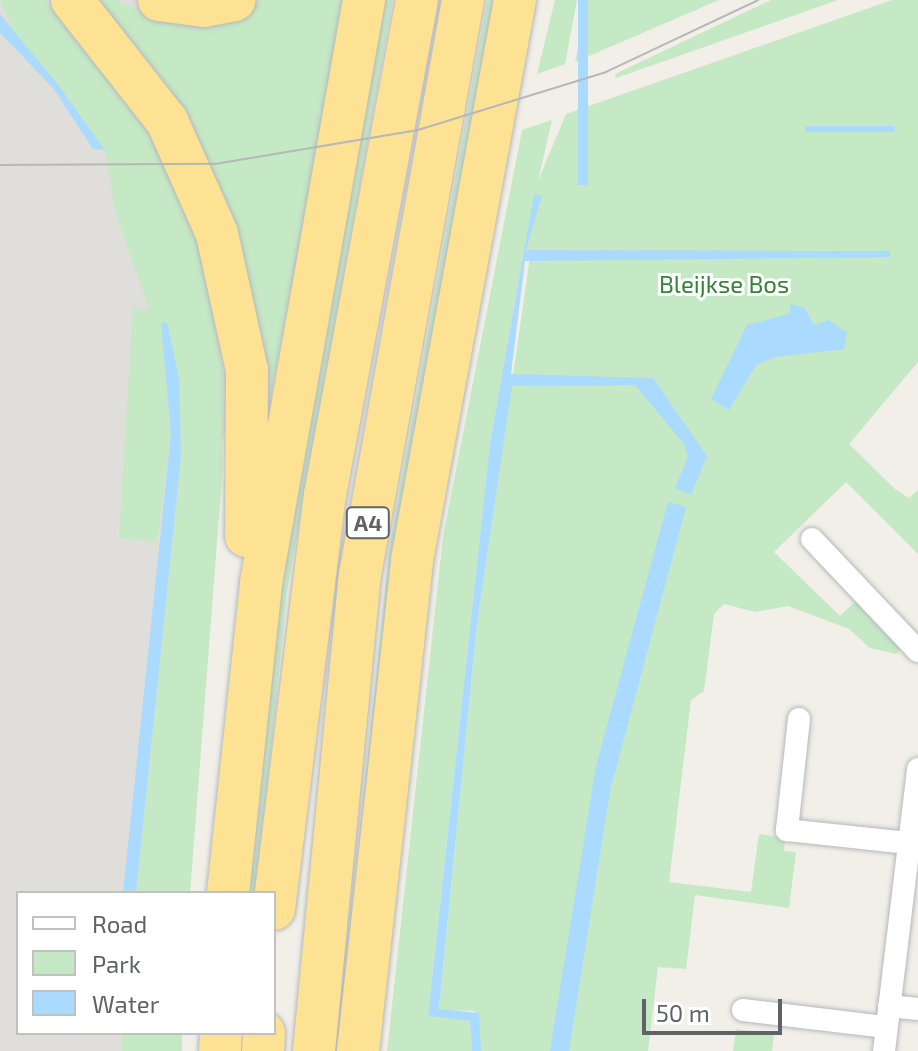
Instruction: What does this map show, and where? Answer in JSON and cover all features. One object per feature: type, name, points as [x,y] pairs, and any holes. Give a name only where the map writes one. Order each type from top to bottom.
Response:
[{"type":"highway","points":[[72,0],[167,121],[207,205],[235,300],[251,435],[242,725],[228,891]]},
{"type":"highway","points":[[159,0],[204,6],[234,0]]},
{"type":"highway","points":[[242,725],[287,418],[364,0]]},
{"type":"highway","name":"A4","points":[[276,893],[325,495],[417,0]]},
{"type":"highway","name":"A4","points":[[314,1051],[360,575],[463,0]]},
{"type":"highway","name":"A4","points":[[358,1051],[412,560],[515,0]]},
{"type":"street","points":[[812,539],[918,651]]},
{"type":"street","points":[[799,719],[787,830],[914,844]]},
{"type":"street","points":[[884,1051],[914,844],[918,769]]},
{"type":"street","points":[[743,1010],[888,1016],[918,1009]]},
{"type":"shaded area","points":[[0,0],[317,0],[271,295],[188,543],[156,891],[16,891],[16,1035],[143,1035],[142,1051],[0,1051]]},
{"type":"green space","points":[[0,0],[44,0],[114,78],[174,172],[224,310],[212,312],[223,374],[222,477],[190,891],[136,891],[181,456],[167,322],[161,324],[171,434],[157,542],[119,538],[133,309],[149,309],[115,211],[105,150],[16,37]]},
{"type":"green space","points":[[88,0],[115,0],[157,16],[264,0],[346,0],[263,438],[262,363]]},
{"type":"green space","points":[[376,0],[393,0],[287,592],[257,891],[240,891],[251,758]]},
{"type":"green space","points":[[487,0],[505,0],[338,1051],[389,550]]},
{"type":"green space","points":[[555,0],[577,0],[565,64],[537,74]]},
{"type":"green space","points":[[588,0],[719,0],[575,62]]},
{"type":"green space","points":[[771,0],[838,0],[616,78],[615,74]]},
{"type":"green space","name":"Bleijkse Bos","points":[[892,0],[918,0],[918,362],[849,444],[895,489],[909,498],[918,490],[918,554],[846,482],[774,552],[840,616],[858,599],[904,646],[896,654],[870,648],[849,629],[788,606],[755,612],[724,604],[714,614],[704,691],[691,700],[669,882],[751,892],[759,834],[785,838],[784,851],[796,852],[789,908],[695,895],[686,969],[658,967],[648,1051],[479,1051],[475,1011],[439,1010],[477,624],[531,250],[525,250],[541,197],[534,195],[490,443],[428,1015],[470,1021],[472,1051],[387,1051],[443,537],[522,130],[552,120],[538,181],[566,114]]},
{"type":"green space","points":[[736,1029],[774,1034],[772,1051],[733,1051]]},
{"type":"green space","points":[[122,1035],[182,1035],[182,1051],[122,1051]]},
{"type":"water","points":[[578,0],[588,0],[588,185],[578,185]]},
{"type":"water","points":[[0,14],[59,86],[105,150],[93,149],[53,88],[0,33]]},
{"type":"water","points":[[534,194],[542,196],[526,250],[890,251],[890,257],[525,261],[511,374],[653,378],[707,456],[691,495],[675,488],[688,457],[684,444],[635,385],[512,386],[477,624],[439,1009],[479,1013],[481,1051],[472,1051],[470,1021],[428,1016],[490,443]]},
{"type":"water","points":[[791,304],[804,307],[814,325],[829,320],[847,333],[844,349],[775,357],[756,365],[729,410],[711,399],[747,325],[789,314]]},
{"type":"water","points":[[167,322],[179,378],[181,456],[136,891],[123,891],[171,434],[161,323]]},
{"type":"water","points":[[668,502],[686,507],[610,791],[569,1051],[550,1051],[596,766]]},
{"type":"waterway","points":[[808,129],[892,129]]},
{"type":"tram line","points":[[0,165],[215,164],[418,130],[606,72],[758,0]]}]
